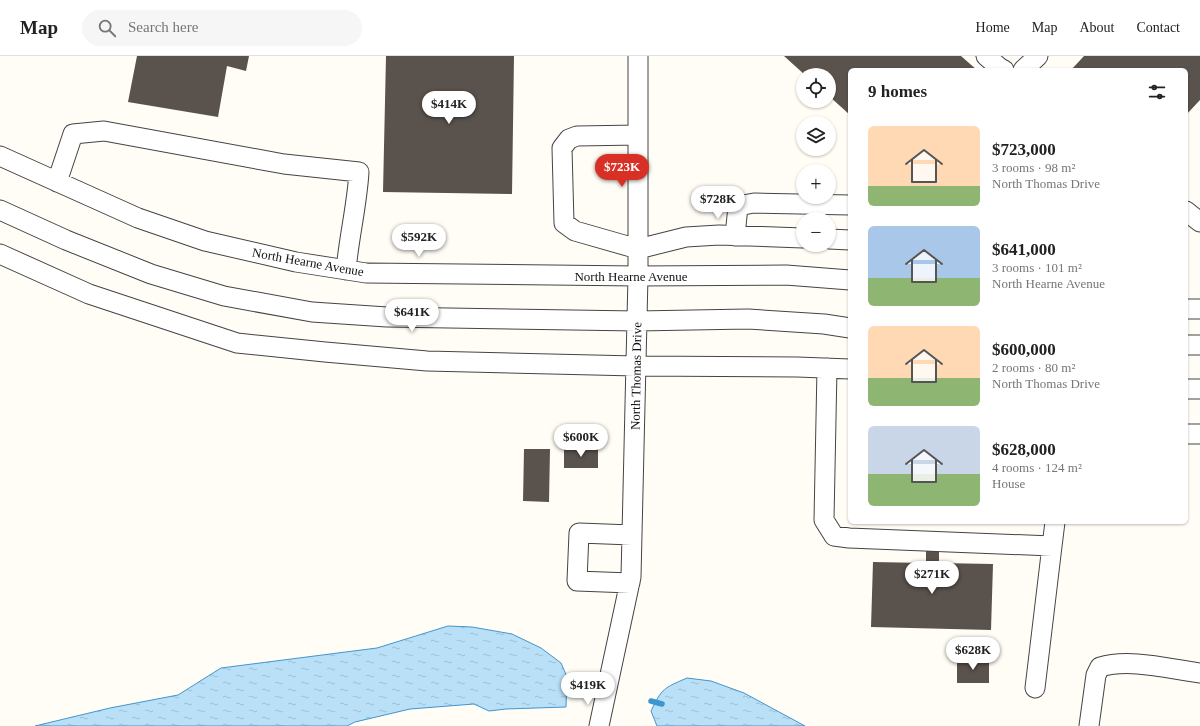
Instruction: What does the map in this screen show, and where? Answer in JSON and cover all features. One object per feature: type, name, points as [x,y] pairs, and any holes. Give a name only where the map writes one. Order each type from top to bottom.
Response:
[{"type":"street","name":"North Thomas Drive","points":[[599,726],[631,577],[638,276],[638,56]]},
{"type":"street","points":[[986,56],[1000,68]]},
{"type":"street","points":[[1025,68],[1038,56]]},
{"type":"street","points":[[57,182],[73,134],[104,131],[284,164],[359,172],[358,191],[349,239],[346,270]]},
{"type":"street","points":[[638,135],[577,136],[569,139],[562,148],[564,223],[575,231],[638,249],[686,237],[735,236],[796,238]]},
{"type":"street","name":"North Hearne Avenue","points":[[0,156],[138,218],[205,241],[296,262],[366,273],[638,276],[786,275],[848,280]]},
{"type":"street","points":[[735,236],[738,206],[754,203],[848,205]]},
{"type":"street","points":[[0,210],[66,240],[151,274],[224,296],[312,312],[387,317],[637,321],[748,319],[824,324],[848,328]]},
{"type":"street","points":[[1188,213],[1200,222]]},
{"type":"street","points":[[836,239],[848,240]]},
{"type":"street","points":[[0,254],[89,294],[237,342],[427,361],[848,369]]},
{"type":"street","points":[[1188,309],[1200,309]]},
{"type":"street","points":[[1188,345],[1200,345]]},
{"type":"street","points":[[827,368],[824,520],[834,536],[849,538],[1052,546]]},
{"type":"street","points":[[1188,389],[1200,389]]},
{"type":"street","points":[[1188,434],[1200,434]]},
{"type":"street","points":[[1035,688],[1055,524]]},
{"type":"street","points":[[630,583],[577,581],[579,533],[632,534]]},
{"type":"street","points":[[1092,726],[1096,675],[1100,667],[1121,663],[1200,674]]},
{"type":"water","points":[[448,626],[472,627],[512,634],[541,648],[561,663],[567,677],[566,707],[489,711],[474,704],[410,709],[355,722],[347,726],[35,726],[110,708],[178,695],[221,668],[377,648]]},
{"type":"water","points":[[687,678],[711,681],[744,693],[805,726],[657,726],[651,711],[661,693],[673,684]]},
{"type":"building","points":[[137,56],[249,56],[246,71],[227,66],[218,117],[128,102]]},
{"type":"building","points":[[386,56],[514,56],[512,194],[383,192]]},
{"type":"building","points":[[784,56],[961,56],[975,68],[848,68],[848,113],[836,102],[836,68],[797,68]]},
{"type":"building","points":[[1084,56],[1200,56],[1200,100],[1188,113],[1188,68],[1073,68]]},
{"type":"building","points":[[564,448],[598,448],[598,468],[564,468]]},
{"type":"building","points":[[524,449],[550,449],[549,502],[523,501]]},
{"type":"building","points":[[926,549],[939,550],[939,563],[993,564],[991,630],[871,627],[873,562],[926,563]]},
{"type":"building","points":[[957,659],[989,659],[989,683],[957,683]]},
{"type":"waterway","points":[[651,701],[662,704]]}]
